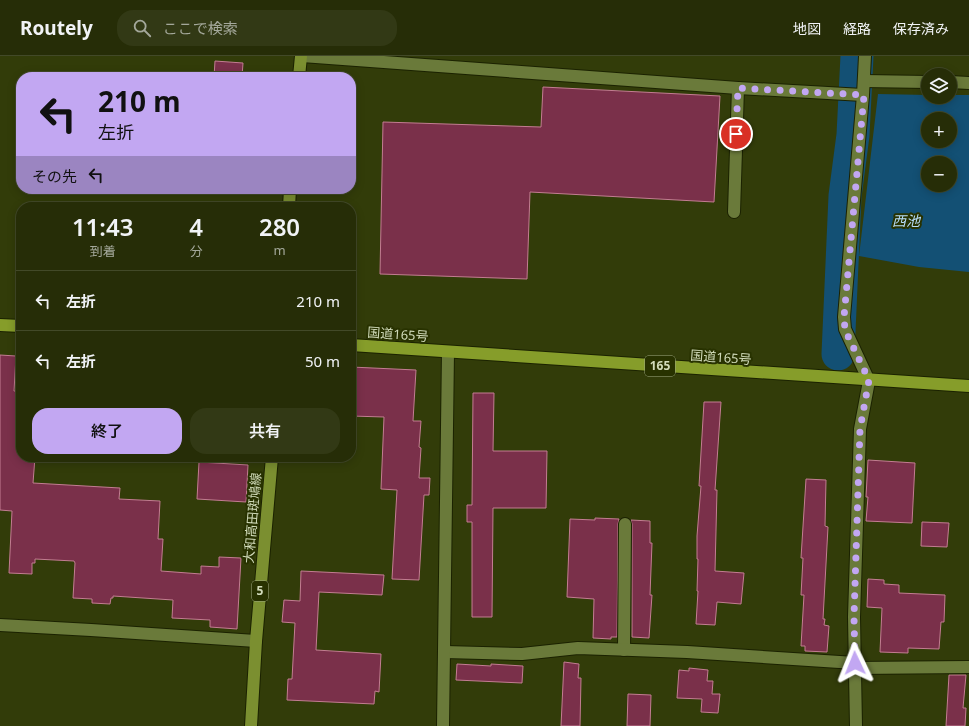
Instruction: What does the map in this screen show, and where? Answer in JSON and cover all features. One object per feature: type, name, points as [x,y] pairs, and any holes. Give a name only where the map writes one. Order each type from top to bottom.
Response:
[{"type":"highway","points":[[0,325],[16,326]]},
{"type":"highway","name":"国道165号","points":[[356,345],[969,386]]},
{"type":"main road","points":[[300,72],[302,56]]},
{"type":"main road","name":"大和高田斑鳩線","points":[[251,726],[256,641],[272,462]]},
{"type":"street","points":[[302,56],[738,88],[857,95]]},
{"type":"street","points":[[856,726],[854,617],[860,429],[869,380],[845,330],[844,317],[857,95],[864,81],[865,56]]},
{"type":"street","points":[[864,81],[921,82]]},
{"type":"street","points":[[957,82],[969,83]]},
{"type":"street","points":[[734,212],[738,88]]},
{"type":"street","points":[[443,726],[448,352]]},
{"type":"street","points":[[624,650],[625,524]]},
{"type":"street","points":[[0,625],[256,641]]},
{"type":"street","points":[[444,652],[522,654],[578,648],[687,652],[855,665],[969,667]]},
{"type":"water","name":"西池","points":[[878,94],[921,95],[921,104],[957,104],[957,95],[969,95],[969,272],[919,267],[859,256]]},
{"type":"building","points":[[215,61],[243,63],[242,72],[214,72]]},
{"type":"building","points":[[543,87],[720,96],[714,202],[530,192],[527,279],[380,274],[383,122],[541,127]]},
{"type":"building","points":[[0,355],[16,356],[14,391],[16,391],[16,462],[35,462],[33,483],[120,488],[119,499],[160,501],[158,539],[163,539],[161,571],[201,574],[201,566],[219,567],[219,557],[241,558],[237,629],[210,627],[210,620],[172,618],[173,600],[113,596],[110,604],[92,603],[92,599],[73,598],[74,561],[35,559],[35,563],[32,563],[32,574],[9,573],[12,511],[0,510]]},
{"type":"building","points":[[356,367],[416,370],[413,421],[421,421],[419,478],[430,478],[429,495],[424,495],[419,580],[392,579],[397,490],[381,489],[384,417],[356,416]]},
{"type":"building","points":[[473,393],[494,393],[493,451],[547,451],[546,508],[493,508],[492,617],[472,617],[472,522],[467,522],[467,505],[472,505]]},
{"type":"building","points":[[704,402],[721,402],[715,490],[717,490],[715,571],[744,573],[741,604],[717,602],[715,625],[696,624],[698,591],[697,536],[701,486],[699,486]]},
{"type":"building","points":[[868,460],[915,463],[912,523],[866,521],[868,497],[866,497]]},
{"type":"building","points":[[199,462],[248,465],[246,502],[197,499]]},
{"type":"building","points":[[806,479],[826,480],[825,526],[828,527],[823,619],[825,619],[824,625],[829,626],[827,652],[805,651],[805,646],[801,646],[804,595],[801,595],[803,558],[801,558]]},
{"type":"building","points":[[595,518],[619,519],[617,637],[611,637],[611,639],[593,638],[594,599],[567,597],[570,519],[595,520]]},
{"type":"building","points":[[631,520],[650,521],[650,543],[652,543],[650,595],[652,595],[649,638],[632,637]]},
{"type":"building","points":[[922,522],[949,523],[947,547],[921,546]]},
{"type":"building","points":[[301,571],[384,575],[382,595],[319,592],[316,650],[381,654],[379,692],[375,691],[374,704],[287,700],[288,679],[292,679],[295,623],[282,622],[284,600],[300,601]]},
{"type":"building","points":[[868,579],[884,580],[884,584],[899,585],[899,593],[945,595],[944,622],[941,622],[939,649],[908,648],[908,653],[880,652],[882,608],[867,607]]},
{"type":"building","points":[[564,662],[579,664],[578,678],[581,678],[580,726],[561,726]]},
{"type":"building","points":[[457,664],[523,666],[522,683],[456,680]]},
{"type":"building","points":[[689,668],[708,670],[707,681],[713,681],[712,694],[720,694],[718,713],[701,712],[702,699],[677,698],[679,670],[689,671]]},
{"type":"building","points":[[949,675],[966,675],[963,708],[966,708],[965,726],[946,726]]},
{"type":"building","points":[[628,694],[651,695],[650,726],[627,726]]},
{"type":"waterway","points":[[838,354],[845,196],[853,135],[857,56]]},
{"type":"route","points":[[736,134],[738,88],[864,95],[844,317],[845,330],[869,380],[860,429],[854,617],[855,663]]}]
